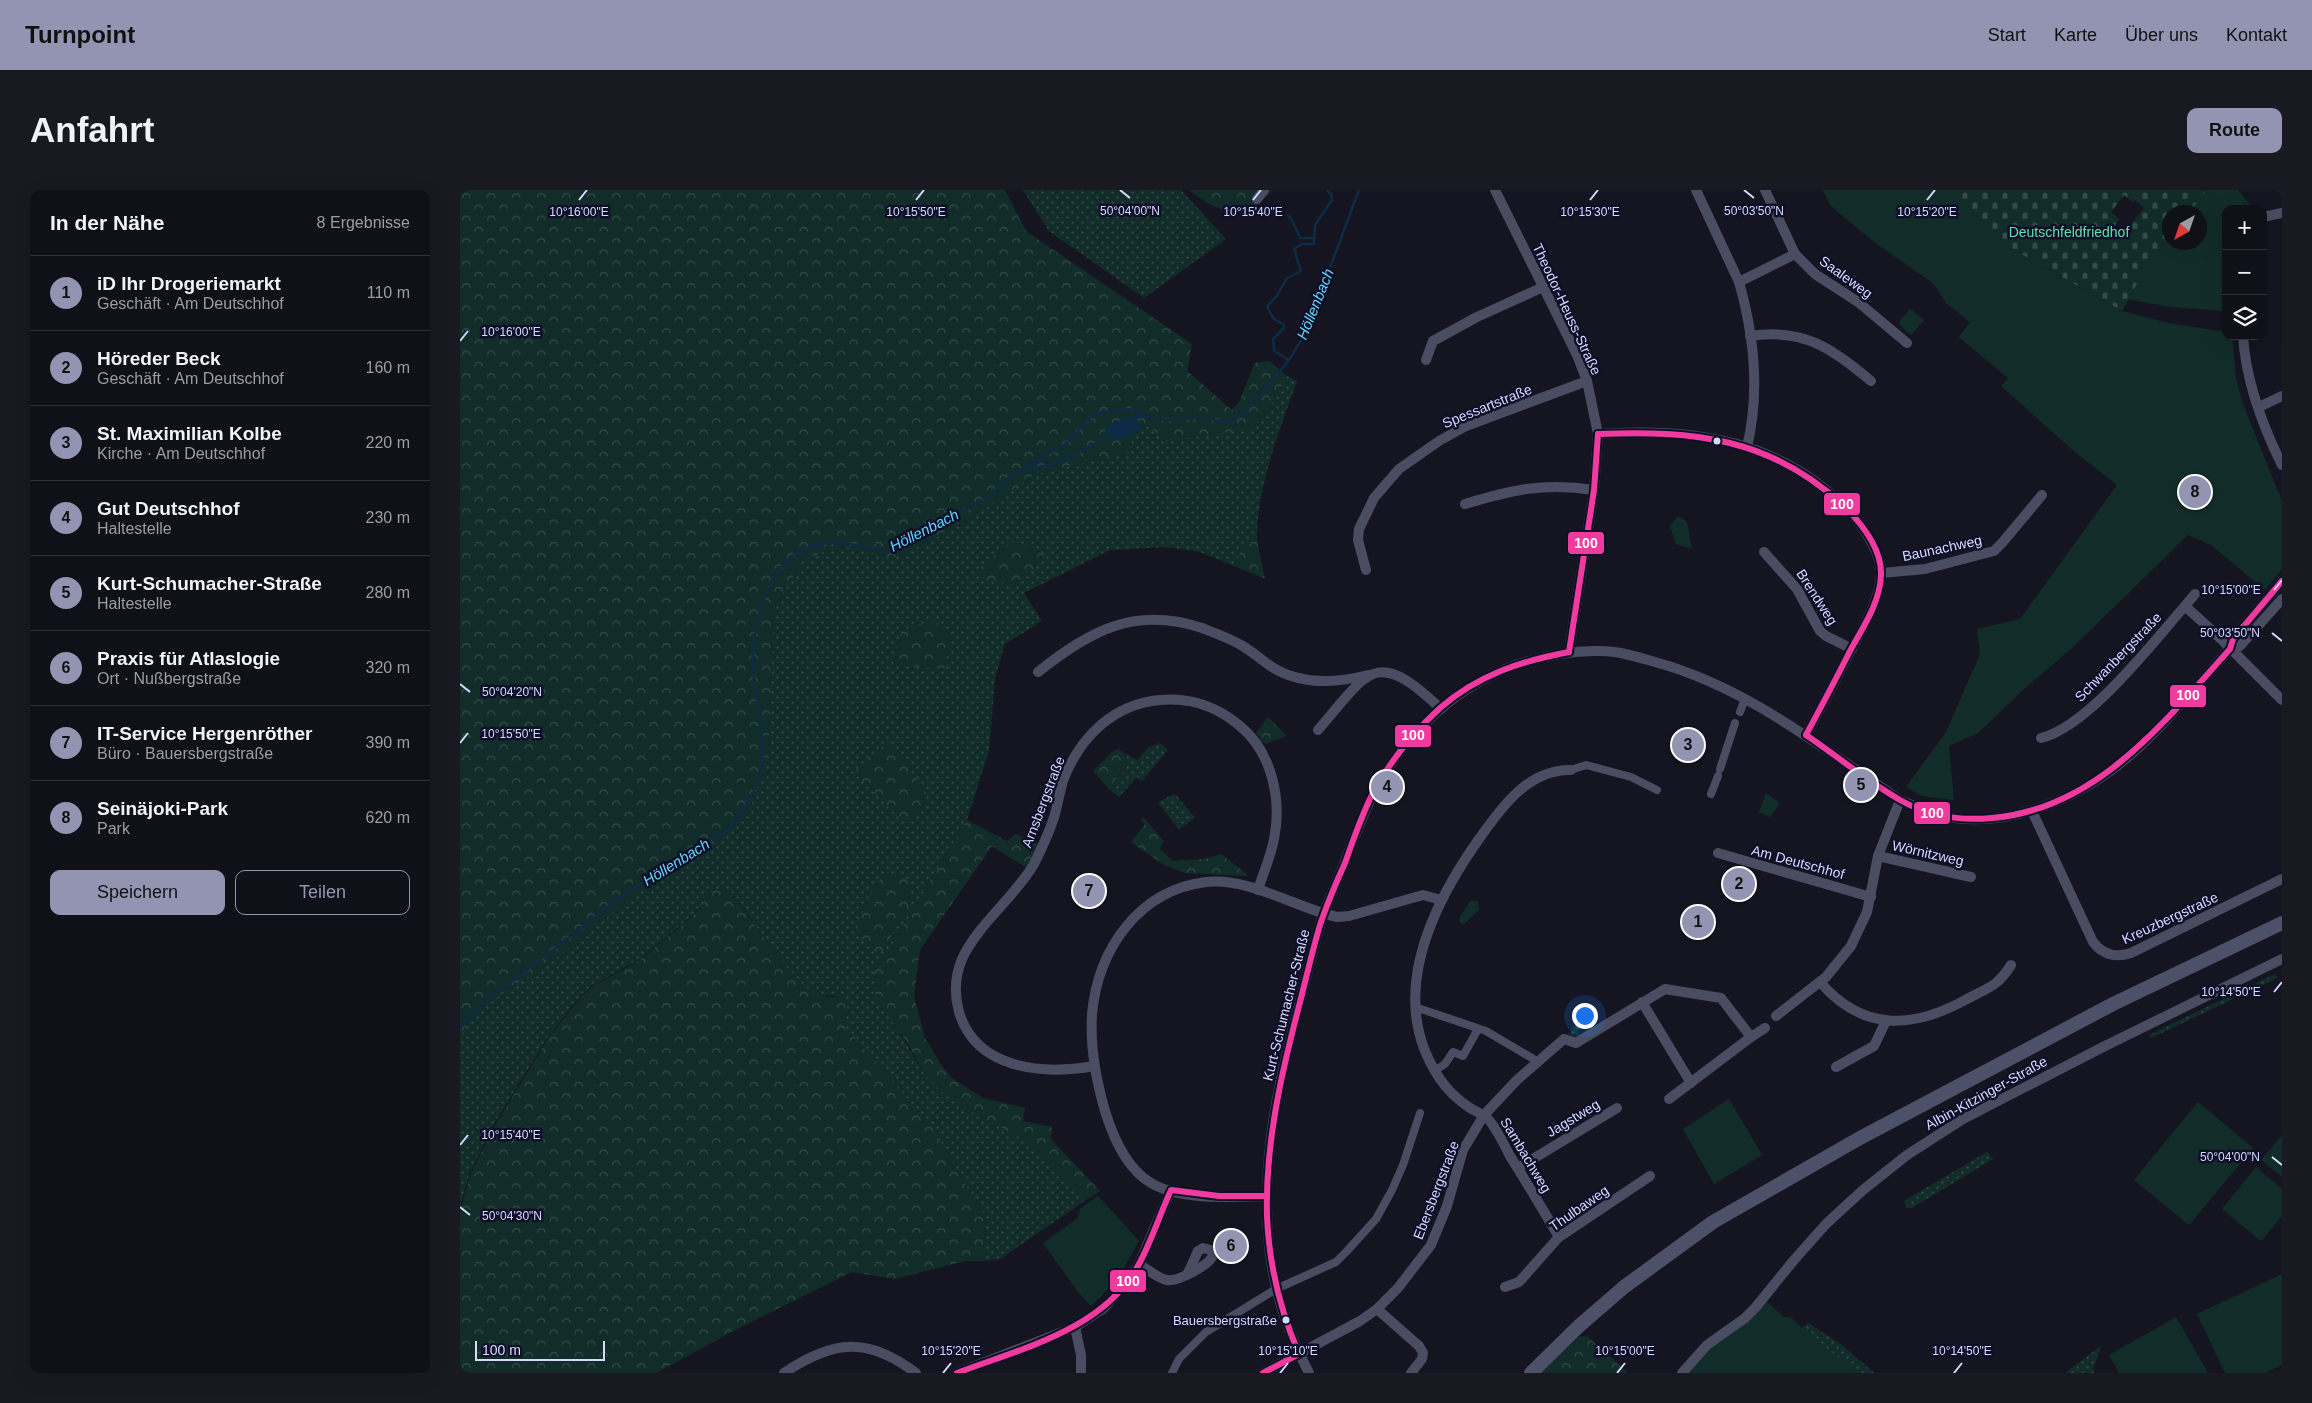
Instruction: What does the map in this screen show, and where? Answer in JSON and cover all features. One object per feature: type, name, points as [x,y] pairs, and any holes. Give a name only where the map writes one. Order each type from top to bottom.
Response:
[{"type":"main road","points":[[1531,1373],[1579,1326],[1624,1287],[1713,1222],[1860,1138],[2113,1004],[2282,923]]},
{"type":"street","points":[[1257,199],[1264,190]]},
{"type":"street","name":"Theodor-Heuss-Straße","points":[[1495,190],[1566,333],[1587,381],[1598,434],[1594,490],[1568,652]]},
{"type":"street","points":[[1696,190],[1739,282],[1750,336],[1754,386],[1752,418],[1747,447]]},
{"type":"street","name":"Saaleweg","points":[[1765,190],[1795,254],[1820,279],[1858,302],[1907,343]]},
{"type":"street","points":[[2267,216],[2282,213]]},
{"type":"street","points":[[1739,282],[1795,254]]},
{"type":"street","points":[[1426,360],[1433,341],[1477,317],[1542,287]]},
{"type":"street","points":[[1750,336],[1777,334],[1818,343],[1843,358],[1871,381]]},
{"type":"street","points":[[2244,340],[2248,374],[2282,465]]},
{"type":"street","name":"Spessartstraße","points":[[1366,570],[1358,540],[1359,529],[1374,498],[1398,469],[1439,441],[1466,426],[1587,381]]},
{"type":"street","points":[[2259,407],[2282,396]]},
{"type":"street","points":[[1598,434],[1664,432],[1704,436],[1747,447],[1798,470],[1822,486],[1842,504],[1867,533],[1882,573],[1872,608],[1806,735]]},
{"type":"street","points":[[1465,504],[1529,487],[1555,486],[1594,490]]},
{"type":"street","name":"Baunachweg","points":[[1882,573],[1925,568],[1994,551],[2042,495]]},
{"type":"street","name":"Brendweg","points":[[1764,552],[1797,589],[1820,631],[1852,649]]},
{"type":"street","name":"Kurt-Schumacher-Straße","points":[[2230,649],[2232,639],[2282,581]]},
{"type":"street","name":"Schwanbergstraße","points":[[2042,738],[2069,724],[2108,691],[2195,594]]},
{"type":"street","name":"Kurt-Schumacher-Straße","points":[[1309,1373],[1284,1318],[1276,1289],[1269,1243],[1268,1159],[1278,1091],[1292,1031],[1324,914],[1377,786],[1407,744],[1462,690],[1488,676],[1536,658],[1568,652],[1602,651],[1640,658],[1685,672],[1745,699],[1806,735],[1900,800],[1918,808],[1955,818],[1995,817],[2032,810],[2084,788],[2119,764],[2151,735],[2230,649],[2240,646],[2282,599]]},
{"type":"street","points":[[2185,606],[2282,700]]},
{"type":"street","points":[[1038,672],[1066,651],[1096,633],[1127,622],[1154,619],[1182,622],[1218,634],[1239,644],[1279,671],[1307,680],[1338,681],[1380,672],[1400,675],[1414,684],[1441,709]]},
{"type":"street","points":[[1318,730],[1368,675]]},
{"type":"street","name":"Arnsbergstraße","points":[[1094,1066],[1053,1071],[1002,1061],[989,1054],[974,1039],[961,1018],[955,995],[958,974],[966,951],[1033,865],[1055,817],[1063,780],[1072,762],[1099,725],[1119,711],[1132,705],[1176,699],[1216,710],[1232,719],[1252,736],[1269,765],[1273,778],[1276,804],[1275,838],[1258,890]]},
{"type":"street","points":[[1740,712],[1745,699]]},
{"type":"street","points":[[1711,794],[1735,723]]},
{"type":"street","points":[[1484,1115],[1456,1097],[1436,1070],[1422,1042],[1417,1024],[1415,1007],[1416,978],[1422,944],[1441,900],[1473,848],[1514,795],[1539,776],[1558,769],[1571,770],[1586,765],[1631,777],[1657,790]]},
{"type":"street","points":[[1776,1016],[1820,982],[1836,967],[1851,946],[1864,921],[1871,897],[1878,856],[1900,800]]},
{"type":"street","name":"Kreuzbergstraße","points":[[2032,810],[2093,942],[2108,954],[2120,956],[2131,952],[2282,879]]},
{"type":"street","name":"Am Deutschhof","points":[[1718,853],[1871,897]]},
{"type":"street","name":"Wörnitzweg","points":[[1878,856],[1971,877]]},
{"type":"street","points":[[1267,1196],[1216,1196],[1171,1190],[1151,1183],[1131,1163],[1116,1141],[1099,1092],[1094,1066],[1092,1015],[1094,1000],[1109,954],[1132,918],[1148,904],[1174,889],[1208,882],[1258,890],[1337,917],[1349,916],[1423,895],[1441,900]]},
{"type":"street","name":"Albin-Kitzinger-Straße","points":[[1682,1373],[1707,1345],[1745,1318],[1755,1308],[1794,1260],[1838,1213],[1906,1155],[1963,1118],[2282,959]]},
{"type":"street","points":[[1820,982],[1841,1003],[1857,1012],[1886,1021],[1914,1020],[1928,1018],[1948,1009],[2001,980],[2011,965]]},
{"type":"street","points":[[1690,1082],[1642,1002],[1665,989],[1721,998],[1751,1038]]},
{"type":"street","name":"Ebersbergstraße","points":[[1263,1373],[1360,1321],[1376,1310],[1398,1288],[1432,1245],[1447,1206],[1463,1150],[1484,1115],[1537,1061],[1564,1039],[1576,1043],[1642,1002]]},
{"type":"street","points":[[1415,1007],[1486,1031],[1537,1061]]},
{"type":"street","points":[[1836,1067],[1874,1046],[1886,1021]]},
{"type":"street","points":[[1669,1099],[1764,1028]]},
{"type":"street","points":[[1436,1070],[1445,1064],[1453,1052],[1463,1056],[1478,1029]]},
{"type":"street","name":"Jagstweg","points":[[1518,1168],[1617,1108]]},
{"type":"street","points":[[1172,1373],[1179,1359],[1206,1332],[1276,1289],[1336,1262],[1376,1219],[1404,1165],[1420,1112]]},
{"type":"street","name":"Sambachweg","points":[[1484,1115],[1559,1237]]},
{"type":"street","name":"Thulbaweg","points":[[1505,1287],[1519,1282],[1559,1237],[1650,1176]]},
{"type":"street","points":[[957,1373],[1075,1327],[1096,1314],[1113,1300],[1139,1264],[1171,1190]]},
{"type":"street","points":[[1139,1264],[1167,1280],[1181,1278],[1188,1273]]},
{"type":"street","points":[[1376,1310],[1419,1346],[1423,1353],[1422,1359],[1411,1373]]},
{"type":"street","points":[[1075,1327],[1081,1356],[1081,1373]]},
{"type":"street","points":[[784,1373],[812,1355],[835,1347],[847,1346],[873,1350],[897,1360],[916,1373]]},
{"type":"green space","points":[[460,190],[1005,190],[1026,231],[1192,344],[1187,371],[1232,410],[1239,402],[1255,363],[1269,361],[1287,376],[1263,420],[1250,429],[1166,441],[1150,427],[1143,425],[1140,431],[1133,435],[1130,452],[1034,475],[962,524],[892,559],[854,547],[833,548],[803,560],[774,608],[768,761],[751,805],[725,835],[653,871],[626,902],[551,962],[498,996],[469,1021],[460,1037]]},
{"type":"green space","points":[[1023,190],[1181,190],[1226,239],[1144,298],[1049,231]]},
{"type":"green space","points":[[1189,190],[1272,190],[1251,212],[1242,213],[1218,208]]},
{"type":"green space","points":[[1823,190],[1951,190],[2010,248],[2122,311],[2168,323],[2222,331],[2222,340],[2232,340],[2236,379],[2244,407],[2282,501],[2282,569],[2265,590],[2211,545],[2188,535],[2073,647],[2024,689],[1978,733],[1949,746],[1954,800],[1922,796],[1906,787],[1946,732],[1980,654],[1977,629],[2020,619],[2117,485],[2076,453],[2001,386],[2008,378],[1959,337],[1970,322],[1946,303],[1934,284],[1874,242],[1831,206]]},
{"type":"green space","name":"Deutschfeldfriedhof","points":[[1951,190],[2207,190],[2195,205],[2162,205],[2162,247],[2149,264],[2122,311],[2010,248]],"holes":[[[2124,195],[2133,202],[2135,200],[2144,208],[2121,237],[2112,230],[2119,219],[2111,212]]]},
{"type":"green space","points":[[2207,190],[2238,190],[2251,205],[2222,205],[2222,311],[2170,307],[2128,299],[2149,264],[2162,247],[2162,250],[2207,250],[2207,205],[2195,205]]},
{"type":"green space","points":[[1910,309],[1924,320],[1911,335],[1898,323]]},
{"type":"green space","points":[[1287,376],[1297,381],[1270,459],[1261,500],[1257,540],[1242,548],[1234,566],[1200,552],[1166,547],[1110,550],[1024,593],[1042,621],[1005,644],[995,678],[989,751],[967,820],[891,947],[878,961],[874,973],[874,990],[925,1075],[968,1110],[1017,1136],[1086,1200],[1000,1259],[983,1261],[985,1220],[980,1205],[965,1184],[935,1132],[843,1024],[847,1011],[845,1002],[839,997],[816,995],[813,993],[780,959],[732,893],[714,890],[702,901],[698,909],[688,919],[640,959],[593,985],[582,994],[548,1037],[493,1126],[469,1175],[460,1207],[460,1037],[469,1021],[498,996],[551,962],[626,902],[653,871],[693,851],[751,805],[768,761],[774,608],[802,560],[833,548],[854,547],[892,559],[962,524],[1034,475],[1129,452],[1133,435],[1142,424],[1150,427],[1166,441],[1263,420]]},
{"type":"green space","points":[[1678,516],[1687,522],[1692,549],[1676,544],[1670,526]]},
{"type":"green space","points":[[1257,540],[1265,579],[1234,566],[1242,548]]},
{"type":"green space","points":[[1012,542],[1041,551],[1045,556],[1041,563],[1014,584],[983,581],[978,576],[978,569]]},
{"type":"green space","points":[[934,622],[944,625],[950,639],[944,670],[893,664],[900,635],[913,625]]},
{"type":"green space","points":[[1268,717],[1287,736],[1265,744],[1256,733]]},
{"type":"green space","points":[[889,740],[927,794],[925,808],[914,818],[900,818],[853,772]]},
{"type":"green space","points":[[1160,743],[1168,750],[1142,781],[1137,777],[1119,797],[1108,788],[1126,768],[1127,758],[1125,753],[1137,760],[1148,748]]},
{"type":"green space","points":[[1118,749],[1124,753],[1127,763],[1108,788],[1093,771],[1112,752]]},
{"type":"green space","points":[[1766,793],[1780,803],[1770,817],[1759,812]]},
{"type":"green space","points":[[1173,794],[1177,796],[1195,818],[1179,829],[1158,803]]},
{"type":"green space","points":[[1144,818],[1164,841],[1160,849],[1173,861],[1204,859],[1221,854],[1249,876],[1185,873],[1164,865],[1131,842],[1145,824],[1140,819]]},
{"type":"green space","points":[[967,820],[1007,841],[1016,834],[1042,845],[1030,870],[992,846],[920,950],[914,996],[925,1038],[942,1066],[952,1078],[983,1098],[1025,1108],[1023,1121],[1052,1127],[1051,1139],[1100,1191],[1086,1200],[1017,1136],[968,1110],[940,1091],[925,1075],[908,1044],[878,1001],[874,990],[874,973],[878,961],[891,947]]},
{"type":"green space","points":[[888,872],[907,879],[912,884],[910,902],[884,950],[876,954],[854,932],[872,891]]},
{"type":"green space","points":[[714,890],[732,893],[781,961],[804,985],[814,993],[844,1000],[847,1005],[847,1012],[843,1024],[936,1132],[965,1184],[980,1205],[985,1220],[983,1261],[965,1261],[895,1279],[852,1272],[737,1329],[656,1373],[460,1373],[460,1211],[470,1175],[494,1127],[549,1037],[583,995],[593,986],[640,960],[689,919],[699,909],[702,900]]},
{"type":"green space","points":[[1471,900],[1478,902],[1479,910],[1464,924],[1461,924],[1459,918]]},
{"type":"green space","points":[[2275,974],[2277,978],[2151,1038],[2149,1035]]},
{"type":"green space","points":[[1580,1016],[1591,1022],[1577,1031],[1580,1037],[1576,1041],[1569,1034]]},
{"type":"green space","points":[[1729,1099],[1762,1155],[1714,1184],[1683,1129]]},
{"type":"green space","points":[[2198,1102],[2253,1148],[2189,1225],[2134,1180]]},
{"type":"green space","points":[[2282,1135],[2282,1177],[2261,1160]]},
{"type":"green space","points":[[1987,1152],[1993,1159],[1912,1208],[1906,1207],[1904,1201]]},
{"type":"green space","points":[[2256,1167],[2282,1189],[2282,1216],[2261,1241],[2222,1209]]},
{"type":"green space","points":[[1098,1196],[1139,1241],[1117,1280],[1091,1306],[1078,1292],[1043,1243],[1078,1218],[1080,1209]]},
{"type":"green space","points":[[2282,1274],[2282,1365],[2265,1373],[2225,1373],[2197,1314]]},
{"type":"green space","points":[[1764,1299],[1784,1317],[1790,1317],[1856,1373],[1684,1373],[1708,1346]]},
{"type":"green space","points":[[2176,1317],[2208,1373],[2119,1373],[2109,1355]]},
{"type":"green space","points":[[1808,1323],[1842,1345],[1874,1373],[1856,1373],[1802,1328]]},
{"type":"green space","points":[[1587,1336],[1628,1373],[1541,1373],[1579,1337]]},
{"type":"green space","points":[[2101,1346],[2093,1370],[2094,1373],[2065,1373]]},
{"type":"water","points":[[1129,417],[1142,424],[1140,431],[1117,440],[1107,436],[1105,429],[1110,424]]},
{"type":"waterway","points":[[1289,360],[1274,351],[1273,339],[1284,328],[1284,325],[1273,318],[1267,306],[1276,297],[1287,278],[1301,271],[1294,249],[1302,244],[1314,244],[1315,225],[1332,200],[1331,194],[1327,190]]},
{"type":"waterway","name":"Höllenbach","points":[[460,1027],[485,1000],[513,981],[627,892],[725,831],[742,811],[752,795],[761,770],[762,743],[753,664],[756,625],[770,586],[780,569],[794,556],[811,547],[831,543],[852,544],[888,551],[986,499],[1005,480],[1064,445],[1095,413],[1131,409],[1143,416],[1161,420],[1202,418],[1232,423],[1250,407],[1289,360],[1306,332],[1359,190]]},
{"type":"waterway","points":[[1228,203],[1237,206],[1255,206]]},
{"type":"waterway","points":[[1288,216],[1292,220],[1300,238],[1314,238]]},
{"type":"waterway","name":"Höllenbach","points":[[1134,418],[1142,416]]},
{"type":"waterway","points":[[1027,465],[1032,468],[1050,465],[1091,446],[1107,436]]},
{"type":"transit line","name":"100","points":[[1598,434],[1667,434],[1699,437],[1730,443],[1759,452],[1788,466],[1816,483],[1844,506],[1863,528],[1878,556],[1881,575],[1878,595],[1865,624],[1806,735]]},
{"type":"transit line","name":"100","points":[[1569,652],[1594,490],[1598,434]]},
{"type":"transit line","name":"100","points":[[1806,735],[1888,793],[1933,814],[1956,818],[1980,819],[2030,811],[2064,798],[2096,780],[2126,758],[2180,705],[2230,649],[2233,639],[2282,581]]},
{"type":"transit line","name":"100","points":[[1263,1373],[1299,1354],[1281,1304],[1273,1270],[1268,1234],[1267,1189],[1269,1163],[1280,1084],[1320,925],[1362,816],[1375,789],[1396,756],[1422,726],[1454,696],[1501,671],[1534,660],[1569,652]]},
{"type":"transit line","name":"100","points":[[957,1373],[1059,1334],[1083,1321],[1105,1305],[1124,1287],[1139,1264],[1171,1190],[1219,1196],[1267,1196]]},
{"type":"place","name":"Seinäjoki-Park","points":[[2195,492]]},
{"type":"place","name":"St. Maximilian Kolbe","points":[[1688,745]]},
{"type":"place","name":"Kurt-Schumacher-Straße","points":[[1861,785]]},
{"type":"place","name":"Gut Deutschhof","points":[[1387,787]]},
{"type":"place","name":"Höreder Beck","points":[[1739,884]]},
{"type":"place","name":"IT-Service Hergenröther","points":[[1089,891]]},
{"type":"place","name":"iD Ihr Drogeriemarkt","points":[[1698,922]]},
{"type":"place","name":"Praxis für Atlaslogie","points":[[1231,1246]]},
{"type":"place","name":"Bauersbergstraße","points":[[1286,1320]]}]
